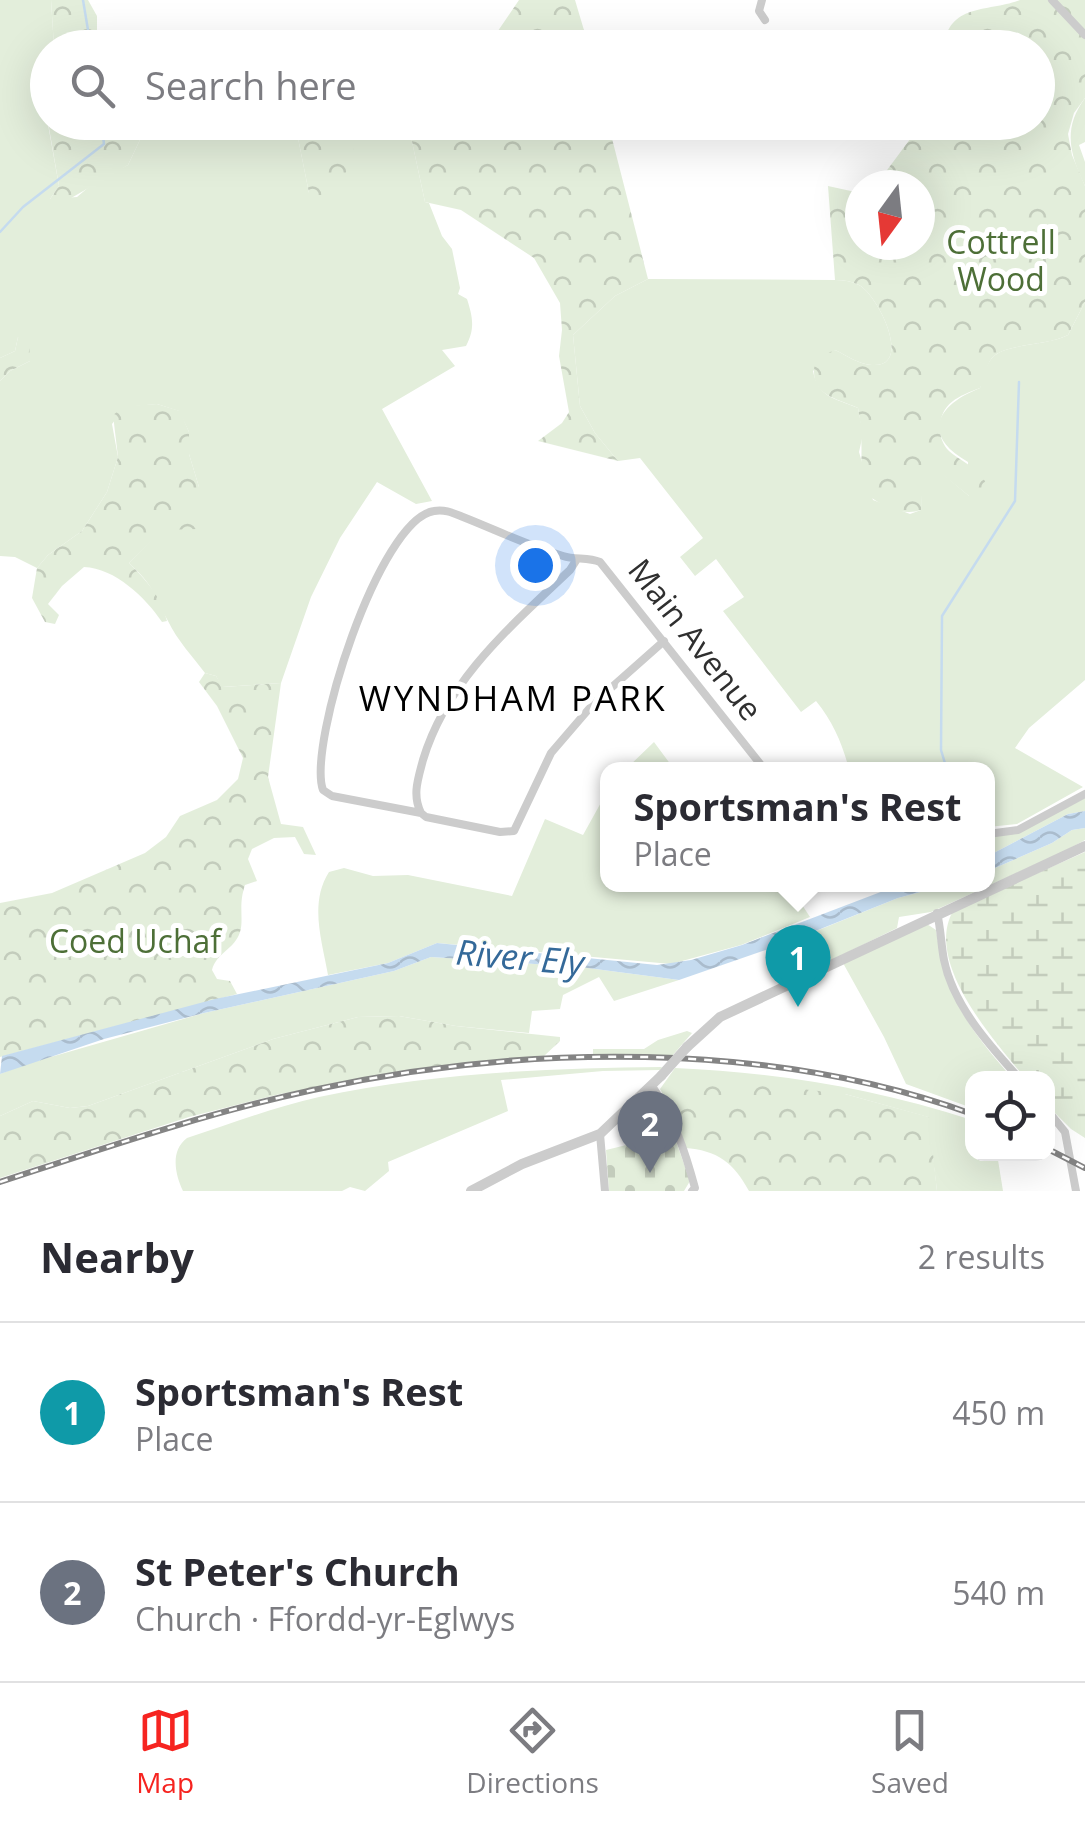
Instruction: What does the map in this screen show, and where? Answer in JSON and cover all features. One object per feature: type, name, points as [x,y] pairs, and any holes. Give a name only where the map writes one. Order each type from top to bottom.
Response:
[{"type":"street","points":[[762,0],[760,11],[765,20]]},
{"type":"street","points":[[1052,0],[1085,35]]},
{"type":"street","name":"Main Avenue","points":[[420,814],[332,796],[322,790],[318,772],[351,633],[372,582],[399,540],[420,517],[444,510],[576,559],[600,562],[759,762]]},
{"type":"street","points":[[576,559],[449,699],[417,782],[415,794],[420,814],[500,832],[514,831],[550,753],[594,703],[664,641]]},
{"type":"street","points":[[995,833],[1018,830],[1085,794]]},
{"type":"street","points":[[995,887],[1085,846]]},
{"type":"street","points":[[472,1191],[522,1164],[600,1134],[720,1017],[985,892]]},
{"type":"street","points":[[937,914],[953,989],[1013,1071]]},
{"type":"street","points":[[652,1086],[671,1113],[688,1164],[692,1191]]},
{"type":"street","points":[[1055,1120],[1065,1132],[1076,1191]]},
{"type":"street","points":[[600,1134],[605,1191]]},
{"type":"green space","points":[[0,0],[51,0],[53,30],[30,30],[30,140],[51,140],[59,186],[50,199],[77,197],[97,180],[128,165],[140,140],[298,140],[309,193],[309,220],[351,140],[412,140],[425,202],[452,249],[458,294],[467,299],[472,323],[466,346],[442,350],[455,366],[382,409],[432,501],[416,504],[377,482],[340,538],[311,597],[281,683],[222,687],[216,676],[205,673],[185,648],[148,584],[129,563],[162,529],[197,529],[199,487],[189,454],[189,432],[179,411],[157,404],[125,407],[112,424],[118,457],[107,492],[82,531],[48,555],[37,568],[15,557],[0,556],[0,381],[30,361],[18,337],[15,351],[0,358]]},
{"type":"green space","points":[[51,0],[88,0],[97,16],[97,30],[53,30]]},
{"type":"green space","points":[[519,0],[575,0],[584,30],[499,30]]},
{"type":"green space","name":"Cottrell Wood","points":[[1020,0],[1085,0],[1085,98],[1074,113],[1068,134],[1085,186],[1085,302],[1068,335],[998,353],[990,361],[980,388],[958,398],[943,413],[940,429],[944,444],[982,477],[988,503],[969,496],[937,470],[923,481],[921,510],[897,510],[862,490],[858,408],[823,392],[815,379],[816,358],[835,350],[863,363],[884,363],[891,344],[883,315],[867,291],[859,285],[835,280],[828,186],[845,190],[845,260],[935,260],[935,170],[887,170],[909,140],[1055,140],[1055,30],[949,30],[972,12]]},
{"type":"green space","points":[[1085,98],[1085,142],[1079,145],[1085,162],[1085,186],[1075,163],[1071,130]]},
{"type":"green space","points":[[51,140],[140,140],[128,165],[54,208],[50,199],[59,186]]},
{"type":"green space","points":[[298,140],[354,140],[350,163],[314,224],[309,221],[309,193]]},
{"type":"green space","points":[[412,140],[612,140],[648,279],[615,296],[573,335],[580,406],[595,433],[618,461],[538,441],[562,423],[569,412],[559,356],[560,303],[534,258],[461,210],[425,202]]},
{"type":"green space","points":[[648,279],[841,280],[867,291],[883,315],[890,355],[884,363],[872,365],[835,350],[813,371],[823,392],[858,408],[863,434],[859,452],[873,500],[910,514],[921,510],[922,481],[937,469],[969,496],[968,462],[953,452],[939,431],[945,412],[980,388],[988,364],[998,353],[1068,335],[1085,302],[1085,680],[1029,728],[1015,748],[1083,787],[1017,824],[995,826],[995,762],[847,762],[836,733],[816,701],[801,712],[723,611],[744,597],[716,559],[695,576],[680,557],[703,538],[640,458],[618,461],[595,433],[580,406],[573,335],[615,296]]},
{"type":"green space","points":[[18,337],[29,342],[30,361],[0,381],[0,358],[15,351]]},
{"type":"green space","points":[[157,404],[180,411],[189,432],[189,454],[203,519],[198,529],[162,530],[129,563],[152,589],[167,621],[162,622],[138,594],[118,579],[84,567],[48,604],[59,615],[55,624],[45,622],[32,598],[37,568],[48,555],[82,531],[107,492],[118,457],[113,415],[125,406]]},
{"type":"green space","name":"Coed Uchaf","points":[[205,673],[216,676],[223,687],[281,683],[268,777],[281,824],[303,827],[316,855],[304,854],[295,837],[274,838],[252,849],[248,859],[257,881],[245,885],[240,932],[212,970],[217,979],[230,981],[237,994],[0,1057],[0,903],[52,893],[145,853],[166,837],[180,816],[217,800],[238,779],[243,758],[217,706],[199,682]]},
{"type":"green space","points":[[654,742],[669,762],[633,762]]},
{"type":"green space","points":[[1085,798],[1085,811],[1068,814],[995,852],[995,836],[1022,831]]},
{"type":"green space","points":[[600,804],[600,892],[794,892],[810,917],[741,945],[671,964],[437,943],[388,963],[328,975],[318,909],[329,872],[344,868],[373,876],[408,875],[512,896],[545,819],[583,835]]},
{"type":"green space","points":[[1085,828],[1085,840],[995,883],[995,868],[1072,830]]},
{"type":"green space","points":[[1085,852],[1085,1138],[1055,1113],[1055,1071],[1020,1071],[966,1000],[948,954],[946,932],[953,911]]},
{"type":"green space","points":[[921,892],[975,892],[931,912],[899,917],[897,928],[793,979],[779,946]]},
{"type":"green space","points":[[927,924],[936,930],[946,975],[961,1010],[1006,1071],[965,1071],[965,1105],[906,1084],[843,963]]},
{"type":"green space","points":[[431,957],[580,967],[679,980],[614,1001],[599,977],[563,995],[560,1009],[532,1011],[529,1033],[399,1016],[358,1017],[273,1039],[88,1106],[70,1108],[33,1101],[0,1116],[0,1074],[23,1065],[204,1013],[394,971]]},
{"type":"green space","points":[[399,1016],[560,1037],[560,1041],[543,1057],[425,1068],[280,1094],[189,1117],[0,1178],[0,1116],[33,1101],[70,1108],[88,1106],[273,1039],[358,1017]]},
{"type":"green space","points":[[687,1031],[692,1033],[672,1056],[593,1056],[593,1049],[644,1049]]},
{"type":"green space","points":[[662,1067],[501,1080],[508,1111],[388,1162],[389,1171],[365,1191],[350,1187],[342,1191],[183,1191],[176,1170],[178,1149],[187,1138],[319,1097],[404,1082],[490,1073]]},
{"type":"green space","points":[[675,1068],[752,1074],[898,1099],[965,1118],[965,1161],[998,1161],[1003,1191],[937,1191],[928,1117],[845,1094],[677,1102],[674,1113],[660,1089]]},
{"type":"green space","points":[[741,1082],[845,1094],[929,1117],[937,1191],[749,1191],[723,1160],[685,1148],[675,1116],[676,1105],[689,1091],[710,1084]]},
{"type":"green space","points":[[672,1130],[690,1181],[684,1191],[609,1191],[606,1150]]},
{"type":"water","points":[[1085,811],[1085,828],[1072,830],[995,868],[995,852],[1068,814]]},
{"type":"water","name":"River Ely","points":[[881,892],[921,892],[679,980],[580,967],[431,957],[394,971],[104,1039],[0,1074],[2,1056],[215,999],[388,963],[437,943],[657,965],[742,945]]},
{"type":"waterway","points":[[83,0],[88,30]]},
{"type":"waterway","points":[[0,232],[23,207],[104,144],[103,140]]},
{"type":"waterway","points":[[945,762],[941,750],[942,616],[1015,501],[1019,382]]},
{"type":"railway","points":[[0,1182],[273,1099],[393,1075],[476,1064],[645,1057],[730,1062],[813,1073],[894,1090],[965,1112]]},
{"type":"railway","points":[[1055,1153],[1085,1168]]},
{"type":"place","name":"Sportsman's Rest","points":[[798,1007]]},
{"type":"place","name":"St Peter's Church","points":[[650,1173]]},
{"type":"district","name":"WYNDHAM PARK","points":[[513,699]]}]
